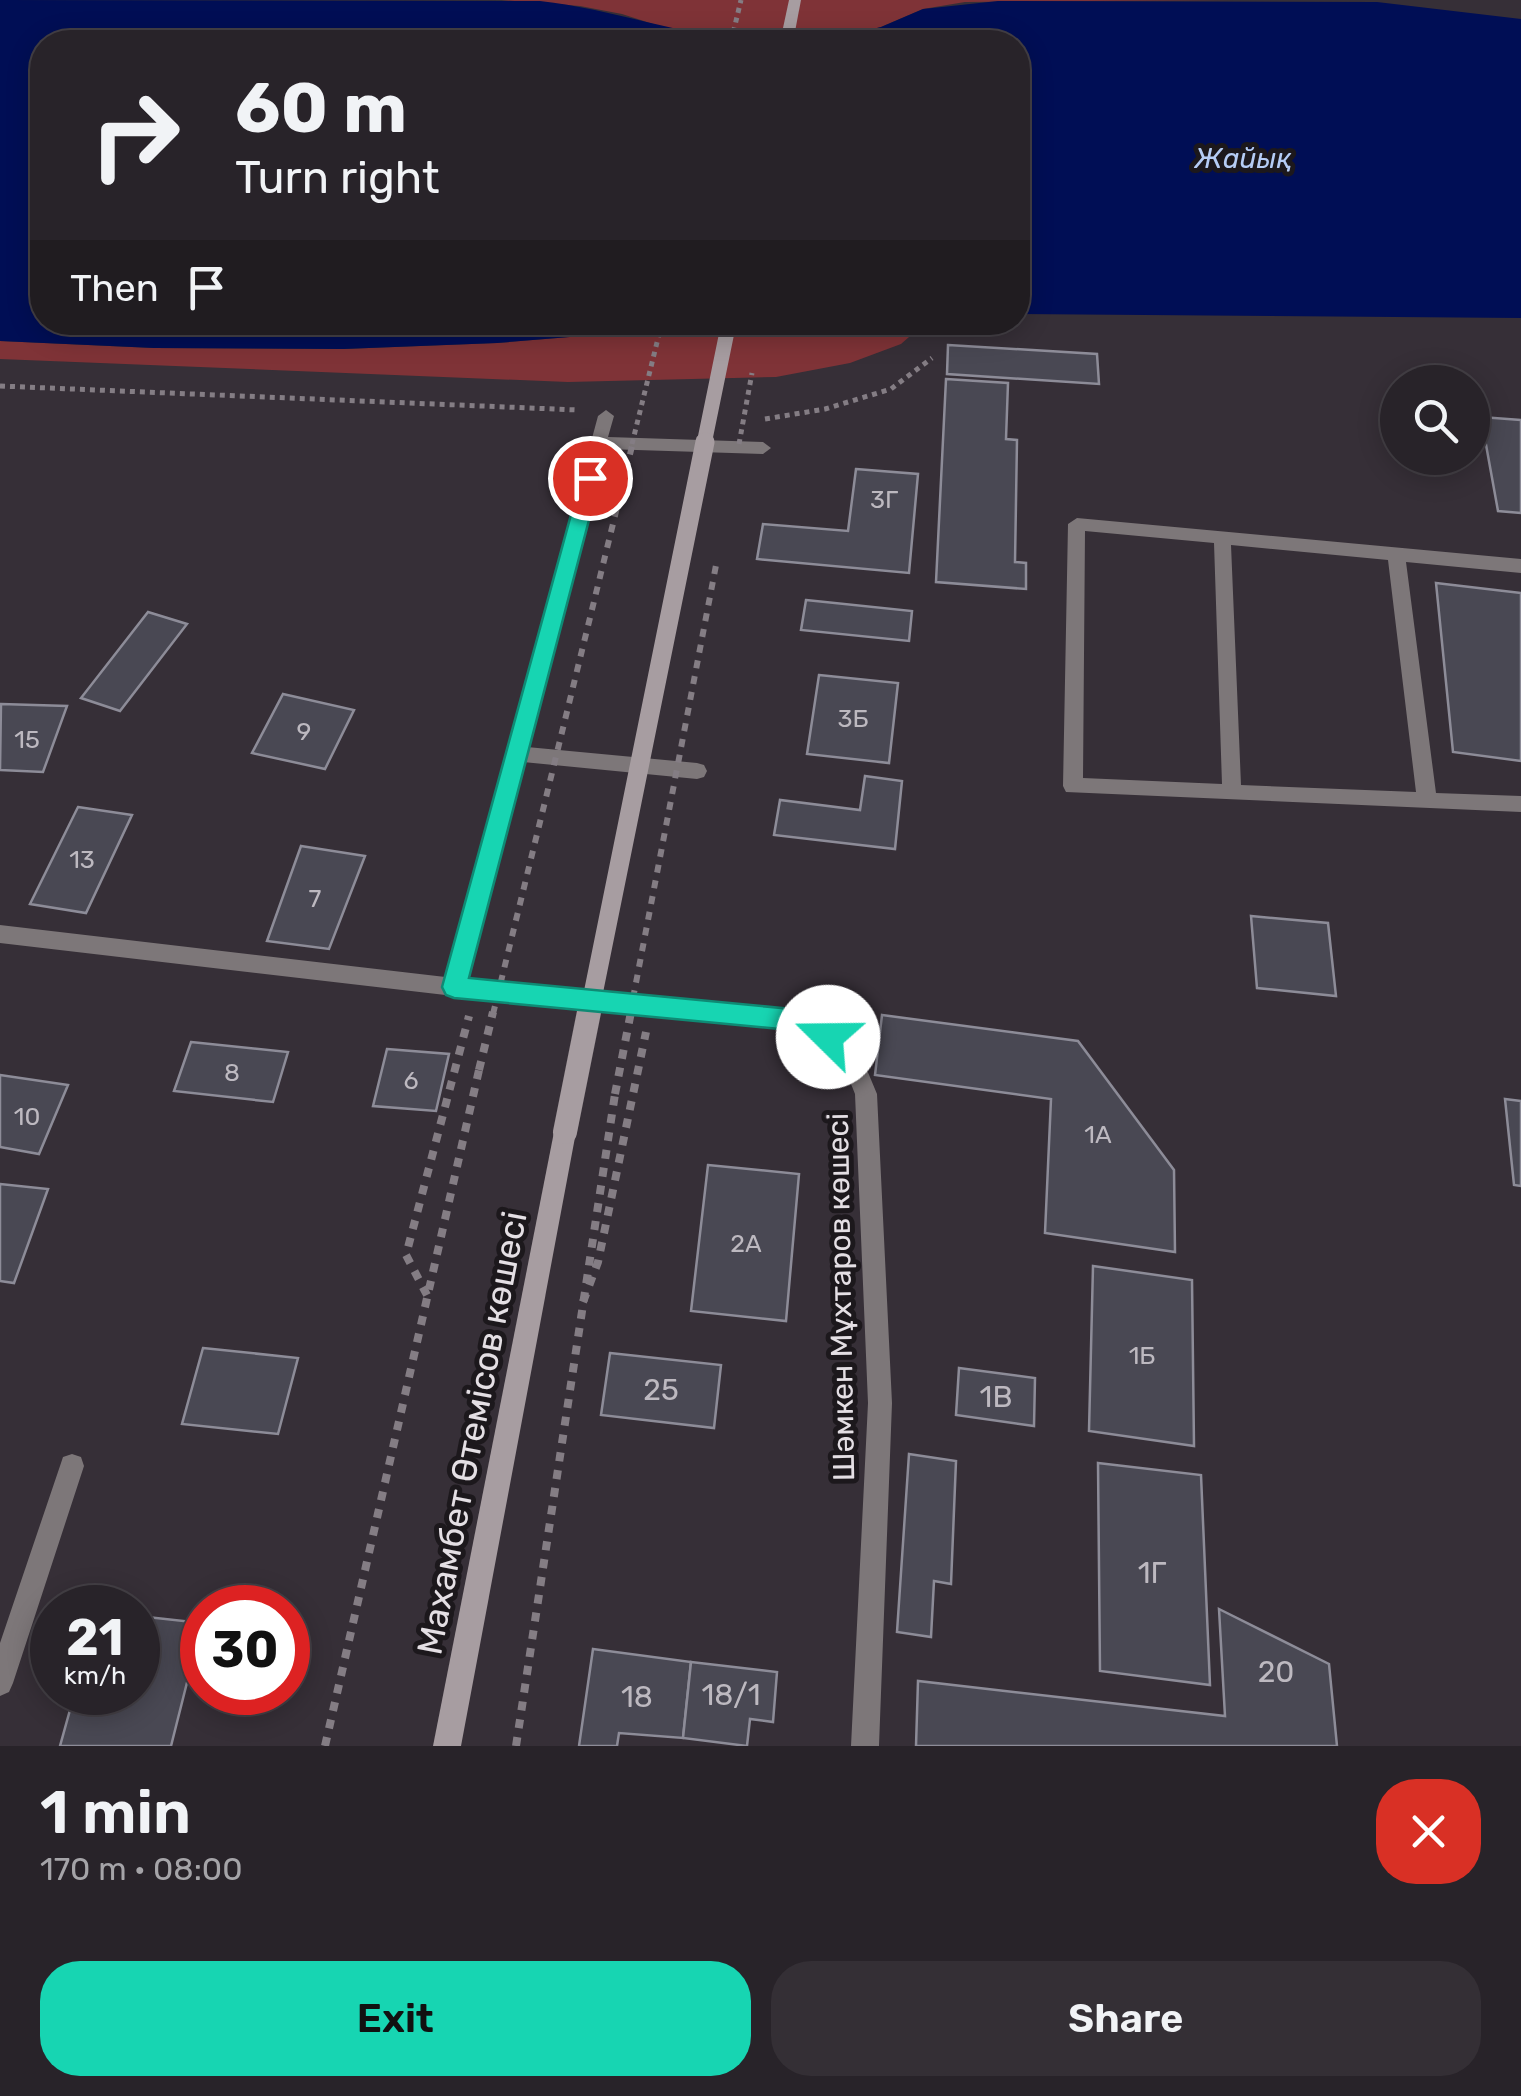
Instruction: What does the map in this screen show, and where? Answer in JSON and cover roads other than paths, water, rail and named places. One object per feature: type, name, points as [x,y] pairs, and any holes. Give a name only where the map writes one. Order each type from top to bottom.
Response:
[{"type":"main road","points":[[788,30],[794,0]]},
{"type":"main road","name":"Махамбет Өтемісов көшесі","points":[[447,1746],[565,1132],[726,335]]},
{"type":"street","points":[[454,987],[606,416]]},
{"type":"street","points":[[600,444],[763,448]]},
{"type":"street","points":[[1521,566],[1077,524],[1073,786],[1521,804]]},
{"type":"street","points":[[1222,538],[1232,792]]},
{"type":"street","points":[[1396,554],[1427,800]]},
{"type":"street","points":[[516,754],[698,771]]},
{"type":"street","name":"Шәмкен Мұхтаров көшесі","points":[[0,934],[454,987],[792,1020],[828,1037],[856,1061],[866,1094],[880,1402],[866,1746]]},
{"type":"street","points":[[0,1683],[72,1466]]},
{"type":"water","points":[[0,0],[540,1],[682,30],[30,30],[30,335],[595,335],[343,349],[154,348],[0,341]]},
{"type":"water","name":"Жайық","points":[[998,1],[1377,2],[1521,19],[1521,318],[1030,314],[1030,30],[869,30],[923,9]]}]
